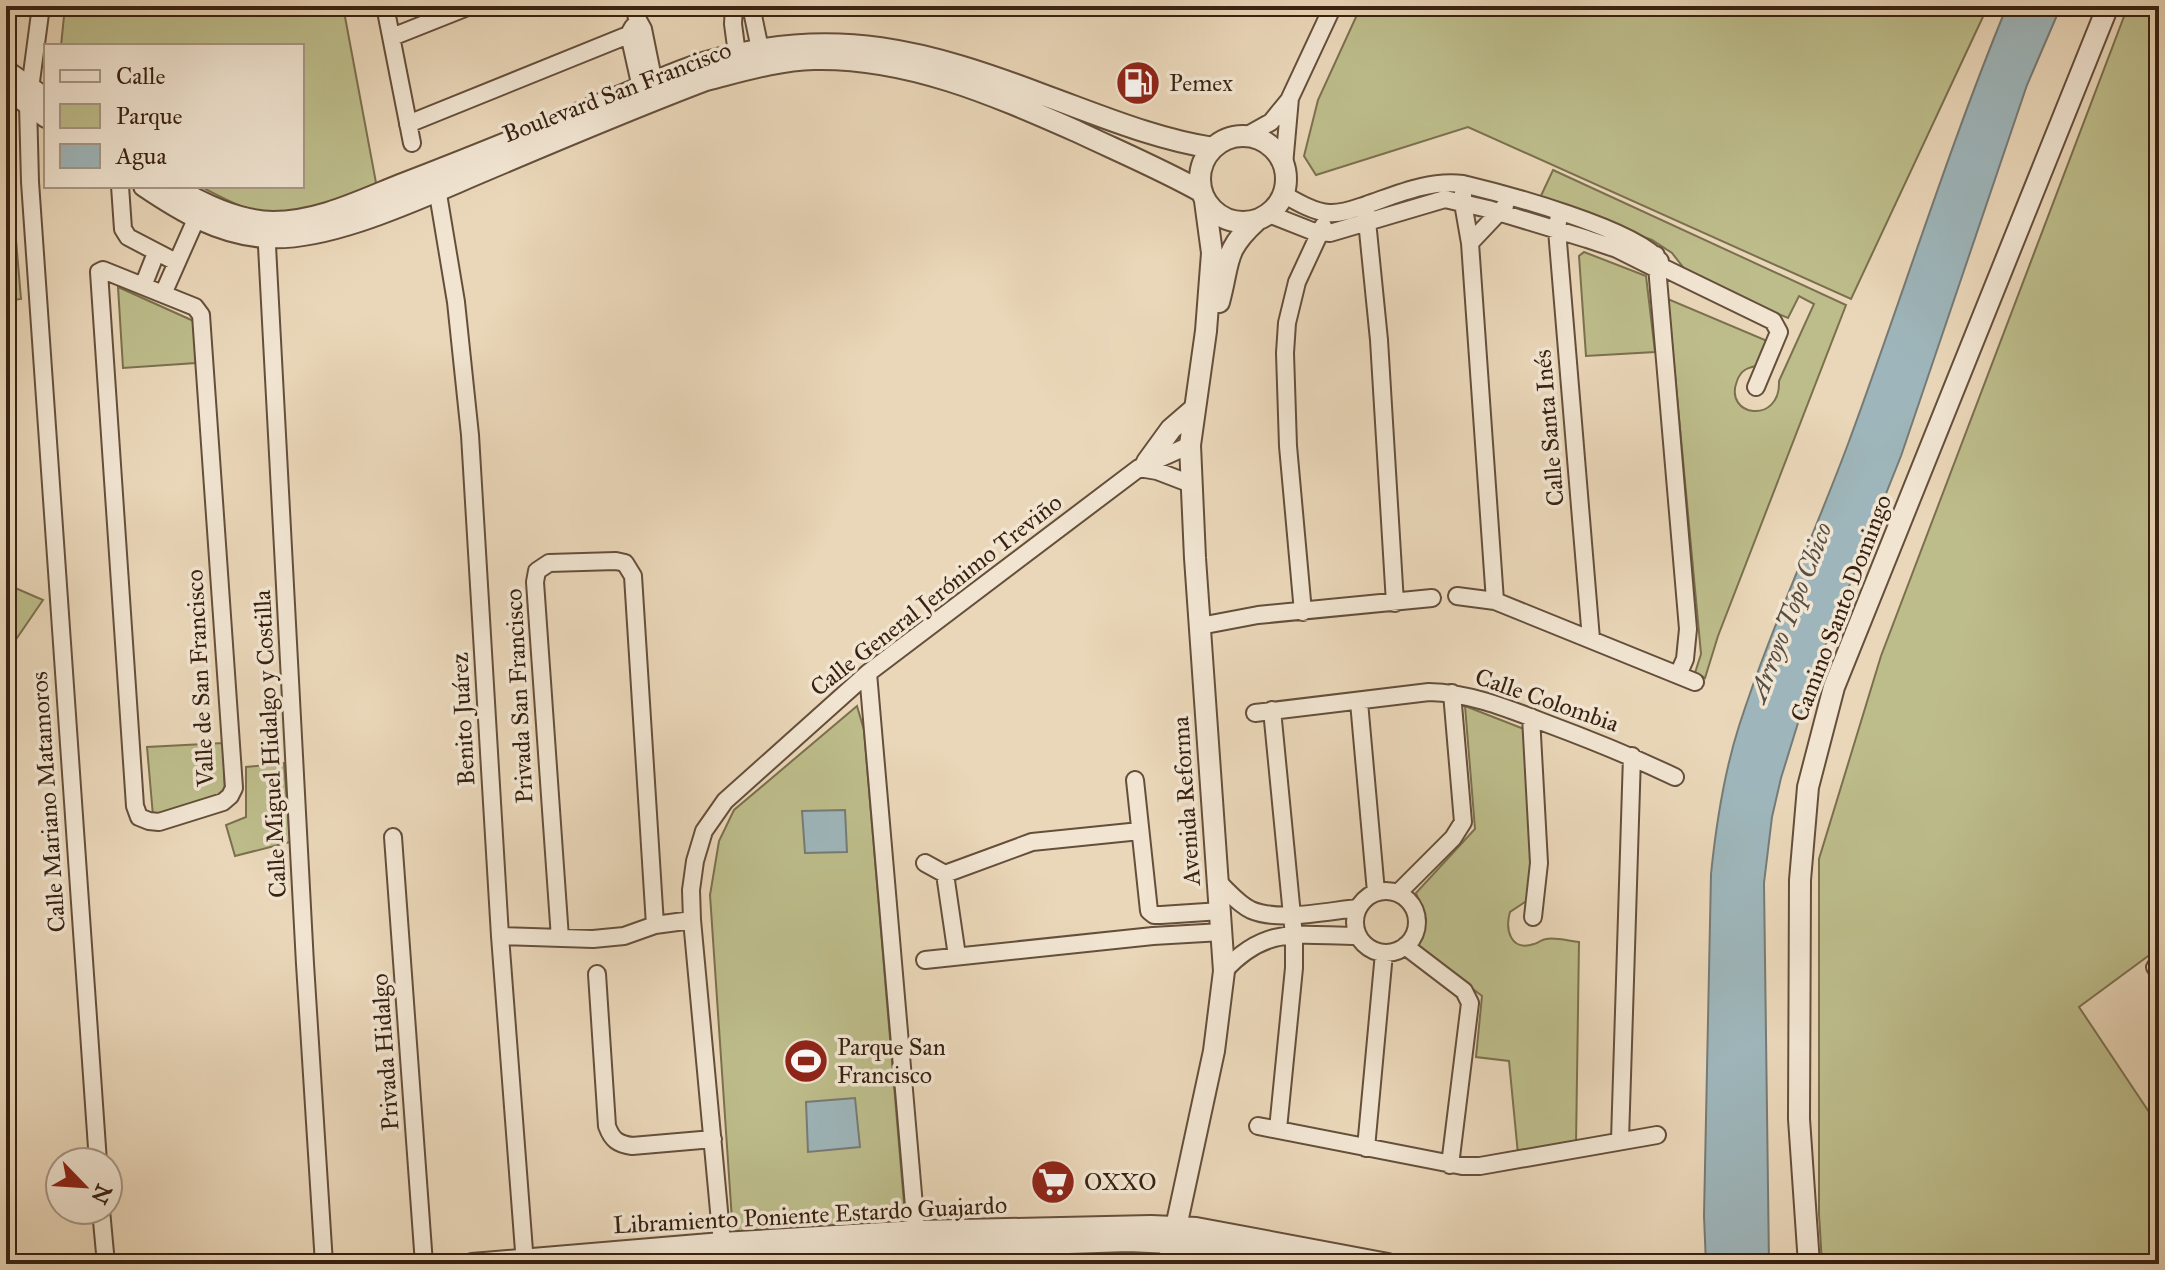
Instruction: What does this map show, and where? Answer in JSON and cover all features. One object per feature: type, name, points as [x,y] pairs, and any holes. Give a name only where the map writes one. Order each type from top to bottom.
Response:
[{"type":"street","name":"Calle Mariano Matamoros","points":[[41,6],[32,213],[97,1146]]},
{"type":"street","points":[[385,6],[412,143]]},
{"type":"street","points":[[392,37],[470,6]]},
{"type":"street","points":[[734,6],[737,54]]},
{"type":"street","points":[[751,6],[760,49]]},
{"type":"street","points":[[1333,6],[1290,98],[1271,122],[1246,136],[1234,137],[1213,148],[1204,161],[1200,176],[1204,196],[1214,212],[1227,220],[1241,223],[1262,217],[1320,233],[1336,231],[1423,185],[1446,182],[1511,198],[1558,222]]},
{"type":"street","name":"Camino Santo Domingo","points":[[1809,1264],[1799,1119],[1800,880],[1808,787],[1815,754],[1839,673],[2108,6]]},
{"type":"street","points":[[408,124],[636,22],[649,94]]},
{"type":"street","name":"Boulevard San Francisco","points":[[173,188],[222,228],[266,229],[293,236],[324,230],[649,94],[707,62],[760,49],[812,44],[863,45],[911,52],[1007,81],[1157,137],[1213,148]]},
{"type":"street","name":"Boulevard San Francisco","points":[[649,94],[767,65],[817,59],[880,63],[941,77],[999,98],[1157,169],[1204,196]]},
{"type":"street","points":[[6,71],[35,97]]},
{"type":"street","points":[[6,88],[35,97]]},
{"type":"street","points":[[1262,217],[1283,194],[1286,184],[1284,165],[1290,98]]},
{"type":"street","points":[[1246,136],[1269,145],[1284,165]]},
{"type":"street","name":"Benito Juárez","points":[[436,181],[458,317],[470,435],[500,936],[525,1262]]},
{"type":"street","points":[[1463,184],[1470,243],[1495,601]]},
{"type":"street","points":[[120,188],[125,233],[176,262]]},
{"type":"street","name":"Boulevard San Francisco","points":[[148,188],[200,211]]},
{"type":"street","points":[[1283,194],[1328,213],[1367,213],[1437,201],[1463,203],[1621,236],[1659,264],[1773,321],[1779,332],[1756,387]]},
{"type":"street","name":"Avenida Reforma","points":[[1172,1245],[1214,1051],[1224,971],[1191,484],[1193,410],[1206,331],[1212,253],[1204,196]]},
{"type":"street","points":[[1470,243],[1511,198]]},
{"type":"street","points":[[163,294],[200,211]]},
{"type":"street","points":[[1303,612],[1288,446],[1285,353],[1287,323],[1297,282],[1328,213]]},
{"type":"street","points":[[1367,213],[1395,603]]},
{"type":"street","name":"Avenida Reforma","points":[[1206,331],[1220,299],[1231,249],[1238,237],[1262,217]]},
{"type":"street","name":"Calle Santa Inés","points":[[1558,222],[1591,639]]},
{"type":"street","name":"Calle Miguel Hidalgo y Costilla","points":[[266,229],[324,1264]]},
{"type":"street","points":[[143,286],[156,253]]},
{"type":"street","points":[[1659,264],[1688,629],[1685,659],[1678,675]]},
{"type":"street","name":"Valle de San Francisco","points":[[100,271],[143,286],[197,308],[201,315],[234,783],[233,792],[223,802],[154,822],[139,817],[135,806],[100,271]]},
{"type":"street","points":[[1191,484],[1143,465],[1171,429],[1193,410]]},
{"type":"street","name":"Calle General Jerónimo Treviño","points":[[723,1256],[692,920],[691,890],[704,831],[725,801],[868,673],[1143,465],[1190,445]]},
{"type":"street","name":"Privada San Francisco","points":[[560,938],[535,582],[537,571],[549,563],[616,561],[625,563],[633,576],[655,925]]},
{"type":"street","points":[[1457,596],[1495,601],[1695,682]]},
{"type":"street","points":[[1200,626],[1266,615],[1432,598]]},
{"type":"street","points":[[868,673],[918,1248]]},
{"type":"street","name":"Calle Colombia","points":[[1293,914],[1263,712],[1429,692],[1452,693],[1531,717],[1632,756],[1675,777]]},
{"type":"street","points":[[1398,893],[1453,838],[1463,822],[1452,693]]},
{"type":"street","points":[[1359,702],[1376,892]]},
{"type":"street","points":[[1531,717],[1539,863],[1533,917]]},
{"type":"street","points":[[1620,1140],[1632,756]]},
{"type":"street","points":[[1135,780],[1149,911],[1154,915],[1221,911]]},
{"type":"street","points":[[925,863],[945,874],[1032,842],[1140,831]]},
{"type":"street","name":"Privada Hidalgo","points":[[393,837],[424,1264]]},
{"type":"street","points":[[945,874],[957,956]]},
{"type":"street","points":[[1217,881],[1252,911],[1274,916],[1358,908]]},
{"type":"street","points":[[1376,892],[1398,893],[1412,904],[1417,922],[1412,939],[1405,946],[1384,953],[1369,948],[1358,936],[1355,922],[1358,908],[1376,892]]},
{"type":"street","points":[[1278,1129],[1294,968],[1293,914]]},
{"type":"street","points":[[500,936],[593,939],[624,936],[655,925],[692,920]]},
{"type":"street","points":[[925,960],[1153,936],[1222,932]]},
{"type":"street","points":[[1224,971],[1249,947],[1275,936],[1358,936]]},
{"type":"street","points":[[1405,946],[1464,991],[1470,1003],[1450,1165]]},
{"type":"street","points":[[1366,1148],[1384,953]]},
{"type":"street","points":[[597,974],[607,1126],[611,1137],[620,1144],[632,1146],[713,1139]]},
{"type":"street","points":[[1258,1126],[1450,1165],[1480,1166],[1657,1135]]},
{"type":"street","points":[[102,1226],[106,1264]]},
{"type":"street","name":"Libramiento Poniente Estardo Guajardo","points":[[472,1264],[918,1248],[1150,1234],[1172,1245]]},
{"type":"street","points":[[1172,1245],[1297,1264]]},
{"type":"street","points":[[1172,1245],[1388,1264]]},
{"type":"street","name":"Libramiento Poniente Estardo Guajardo","points":[[681,1264],[723,1256]]},
{"type":"green space","points":[[65,6],[343,6],[377,188],[315,209],[281,215],[245,208],[204,188],[304,188],[304,44],[61,44]]},
{"type":"green space","points":[[1361,6],[1988,6],[1851,299],[1468,127],[1316,175],[1304,156],[1318,100]]},
{"type":"green space","points":[[2128,6],[2159,6],[2159,948],[2079,1007],[2159,1127],[2159,1264],[1822,1264],[1819,1214],[1819,859],[1881,656]]},
{"type":"green space","points":[[6,121],[21,299],[6,301]]},
{"type":"green space","points":[[1553,170],[1846,305],[1718,636],[1705,678],[1695,673],[1701,654],[1668,299],[1772,343],[1761,365],[1746,369],[1737,381],[1735,393],[1738,402],[1754,411],[1771,405],[1777,395],[1779,381],[1814,304],[1799,296],[1788,318],[1690,276],[1672,253],[1652,240],[1539,200]]},
{"type":"green space","points":[[1584,252],[1646,276],[1655,352],[1586,356],[1579,256]]},
{"type":"green space","points":[[118,287],[198,323],[196,363],[123,368]]},
{"type":"green space","points":[[6,584],[43,600],[6,654]]},
{"type":"green space","name":"Parque San Francisco","points":[[857,706],[864,730],[906,1227],[733,1235],[710,895],[719,841],[734,810]]},
{"type":"green space","points":[[1465,706],[1524,729],[1532,838],[1528,900],[1510,912],[1508,925],[1511,937],[1519,945],[1526,946],[1545,939],[1579,942],[1576,1145],[1518,1154],[1509,1061],[1476,1057],[1482,996],[1418,947],[1426,919],[1416,893],[1475,829]]},
{"type":"green space","points":[[223,743],[225,794],[153,816],[147,747]]},
{"type":"green space","points":[[284,763],[290,842],[235,856],[226,825],[246,817],[246,767]]},
{"type":"water","name":"Arroyo Topo Chico","points":[[2007,6],[2061,6],[2027,85],[1901,456],[1810,684],[1772,817],[1764,883],[1769,1264],[1706,1264],[1704,1216],[1711,874],[1729,762],[1764,655],[1848,444],[1945,169]]},
{"type":"water","points":[[845,810],[847,852],[805,853],[802,811]]},
{"type":"water","points":[[855,1098],[860,1147],[808,1152],[806,1102]]},
{"type":"place","name":"Pemex","points":[[1138,83]]},
{"type":"place","name":"Parque San Francisco","points":[[806,1061]]},
{"type":"place","name":"OXXO","points":[[1053,1182]]}]
